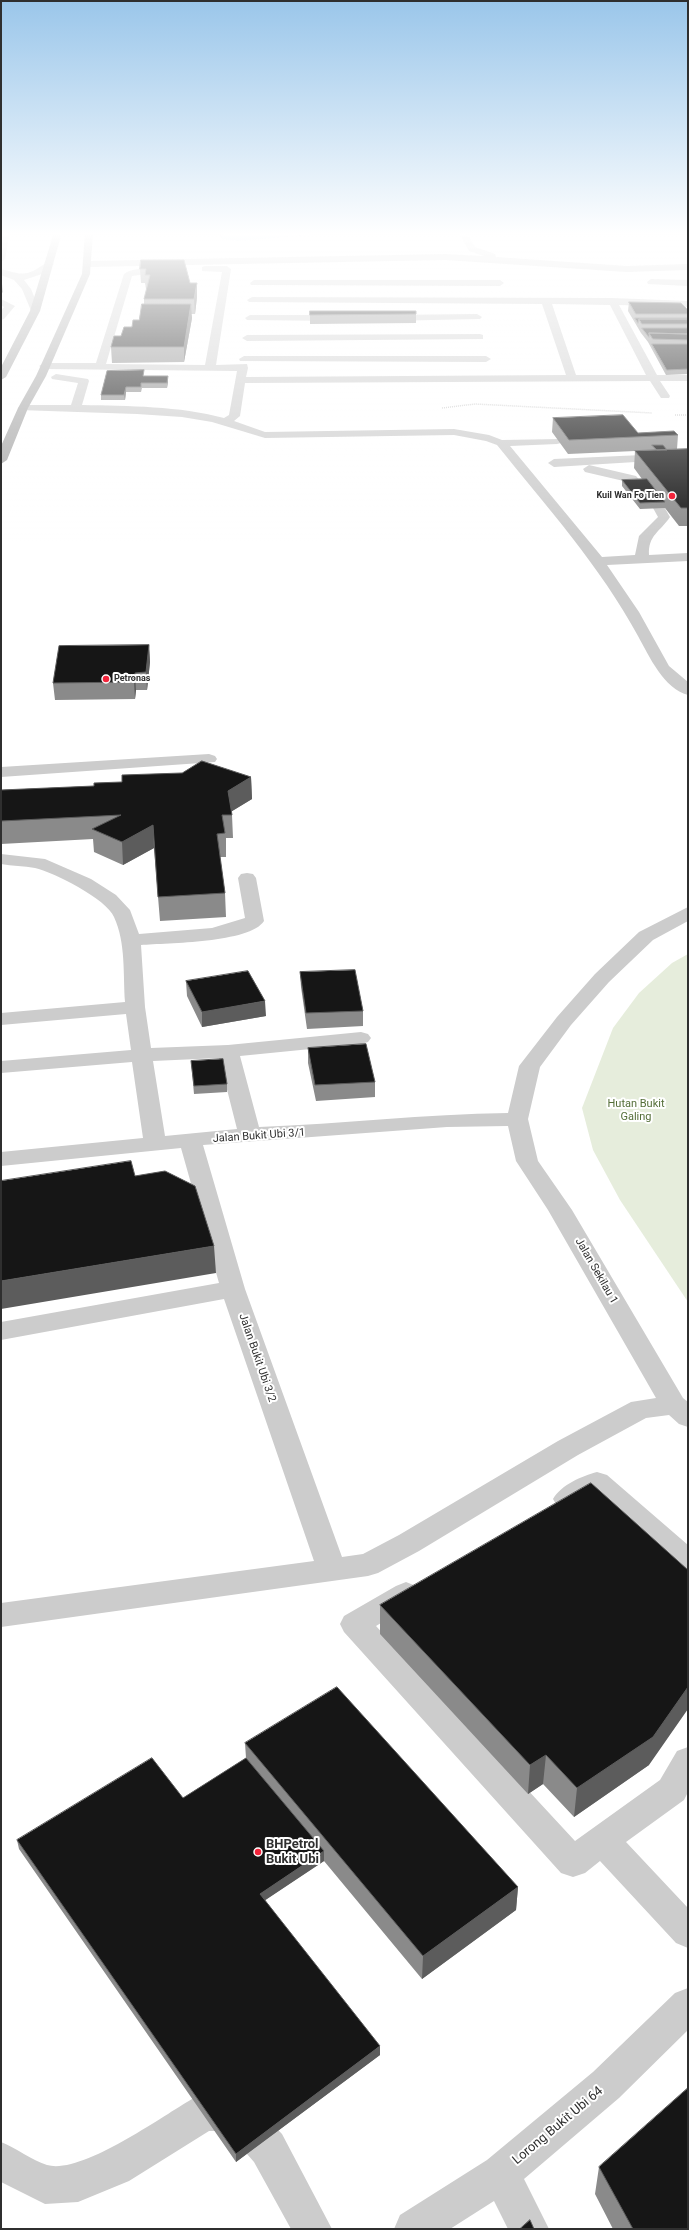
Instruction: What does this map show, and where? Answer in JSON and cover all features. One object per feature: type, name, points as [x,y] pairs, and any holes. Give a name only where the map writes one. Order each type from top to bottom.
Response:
[{"type":"main road","points":[[1,377],[22,336]]},
{"type":"main road","points":[[1,460],[23,408],[58,336]]},
{"type":"main road","points":[[1,434],[23,408]]},
{"type":"street","points":[[100,367],[109,336]]},
{"type":"street","points":[[210,368],[215,336]]},
{"type":"street","points":[[481,336],[491,379]]},
{"type":"street","points":[[558,336],[572,379]]},
{"type":"street","points":[[631,336],[653,378],[665,396]]},
{"type":"street","points":[[226,422],[234,416],[247,338],[483,348]]},
{"type":"street","points":[[42,371],[100,367],[210,368],[244,363],[483,348]]},
{"type":"street","points":[[42,371],[84,381],[76,408]]},
{"type":"street","points":[[241,380],[688,378]]},
{"type":"street","points":[[23,408],[76,408],[180,414],[226,422],[249,433],[265,435],[422,432],[468,434],[501,443],[557,441]]},
{"type":"street","points":[[501,443],[520,464],[598,561],[632,612],[663,669],[688,690]]},
{"type":"street","points":[[520,464],[673,458]]},
{"type":"street","points":[[554,463],[626,477],[638,485]]},
{"type":"street","points":[[642,558],[641,548],[647,534],[660,525],[664,517],[660,508]]},
{"type":"street","points":[[598,561],[688,557]]},
{"type":"street","points":[[1,772],[114,774],[209,759]]},
{"type":"street","points":[[1,859],[39,863],[85,882],[109,899],[123,914],[131,940],[135,1007],[155,1145]]},
{"type":"street","points":[[131,940],[223,932],[243,928],[255,920],[247,878]]},
{"type":"street","points":[[517,1119],[530,1066],[564,1021],[602,978],[646,936],[688,913]]},
{"type":"street","points":[[1,1019],[135,1007]]},
{"type":"street","points":[[1,1067],[142,1055],[228,1051],[361,1038]]},
{"type":"street","points":[[228,1051],[250,1134]]},
{"type":"street","name":"Jalan Bukit Ubi 3/1","points":[[1,1159],[190,1142],[250,1134],[307,1132],[447,1120],[517,1119]]},
{"type":"street","name":"Jalan Sekilau 1","points":[[517,1119],[527,1161],[560,1210],[681,1411]]},
{"type":"street","name":"Jalan Bukit Ubi 3/2","points":[[190,1142],[233,1289],[332,1571]]},
{"type":"street","points":[[1,1331],[233,1289]]},
{"type":"street","points":[[1,1615],[368,1565],[402,1547],[568,1448],[640,1409],[681,1411]]},
{"type":"street","points":[[543,1513],[597,1482],[688,1562]]},
{"type":"street","points":[[429,1580],[355,1624],[574,1862],[672,1790],[688,1761]]},
{"type":"street","points":[[603,1841],[688,1932]]},
{"type":"street","name":"Lorong Bukit Ubi 64","points":[[414,2229],[501,2174],[606,2085],[688,2005]]},
{"type":"street","points":[[1,2161],[45,2185],[78,2183],[115,2167],[205,2112],[235,2112],[268,2148],[312,2229]]},
{"type":"street","points":[[501,2174],[529,2229]]},
{"type":"path","points":[[422,432],[425,421],[422,417],[428,413],[453,406],[515,405],[657,414]]},
{"type":"path","points":[[672,414],[688,416]]},
{"type":"green space","name":"Hutan Bukit Galing","points":[[688,954],[688,1302],[620,1200],[593,1150],[582,1108],[613,1028],[639,993],[672,963]]},
{"type":"building","points":[[114,336],[186,336],[184,347],[111,347]]},
{"type":"building","points":[[651,336],[688,336],[688,340],[653,339]]},
{"type":"building","points":[[652,344],[688,344],[688,369],[667,370]]},
{"type":"building","points":[[144,370],[143,376],[168,376],[167,383],[141,383],[141,387],[126,387],[124,395],[101,395],[107,371]]},
{"type":"building","points":[[623,415],[638,433],[674,431],[678,435],[569,440],[553,418]]},
{"type":"building","points":[[652,445],[663,445],[667,450],[657,450]]},
{"type":"building","points":[[688,449],[688,508],[681,508],[635,451]]},
{"type":"building","points":[[647,479],[665,502],[640,503],[622,480]]},
{"type":"building","points":[[149,645],[146,672],[135,673],[134,682],[53,683],[59,646]]},
{"type":"building","points":[[202,761],[251,777],[228,791],[232,815],[222,815],[225,833],[217,834],[225,893],[158,897],[153,825],[122,842],[92,829],[121,815],[1,821],[1,790],[94,786],[94,783],[122,782],[122,775],[182,773]]},
{"type":"building","points":[[355,970],[363,1011],[306,1013],[300,972]]},
{"type":"building","points":[[248,971],[265,1001],[202,1012],[186,981]]},
{"type":"building","points":[[366,1044],[375,1082],[315,1085],[308,1048]]},
{"type":"building","points":[[223,1059],[227,1084],[194,1086],[191,1061]]},
{"type":"building","points":[[131,1161],[135,1176],[165,1171],[195,1186],[214,1246],[1,1281],[1,1181]]},
{"type":"building","points":[[591,1483],[688,1570],[688,1687],[653,1737],[577,1788],[546,1755],[530,1765],[380,1605]]},
{"type":"building","points":[[337,1687],[518,1887],[423,1956],[245,1743]]},
{"type":"building","points":[[152,1758],[183,1798],[246,1758],[324,1851],[260,1894],[380,2046],[236,2154],[17,1840]]},
{"type":"building","points":[[688,2088],[688,2229],[633,2229],[599,2167]]},
{"type":"building","points":[[530,2220],[534,2229],[520,2229]]},
{"type":"place","name":"Kuil Wan Fo Tien","points":[[672,496]]},
{"type":"place","name":"Petronas","points":[[106,679]]},
{"type":"place","name":"BHPetrol Bukit Ubi","points":[[258,1852]]}]
